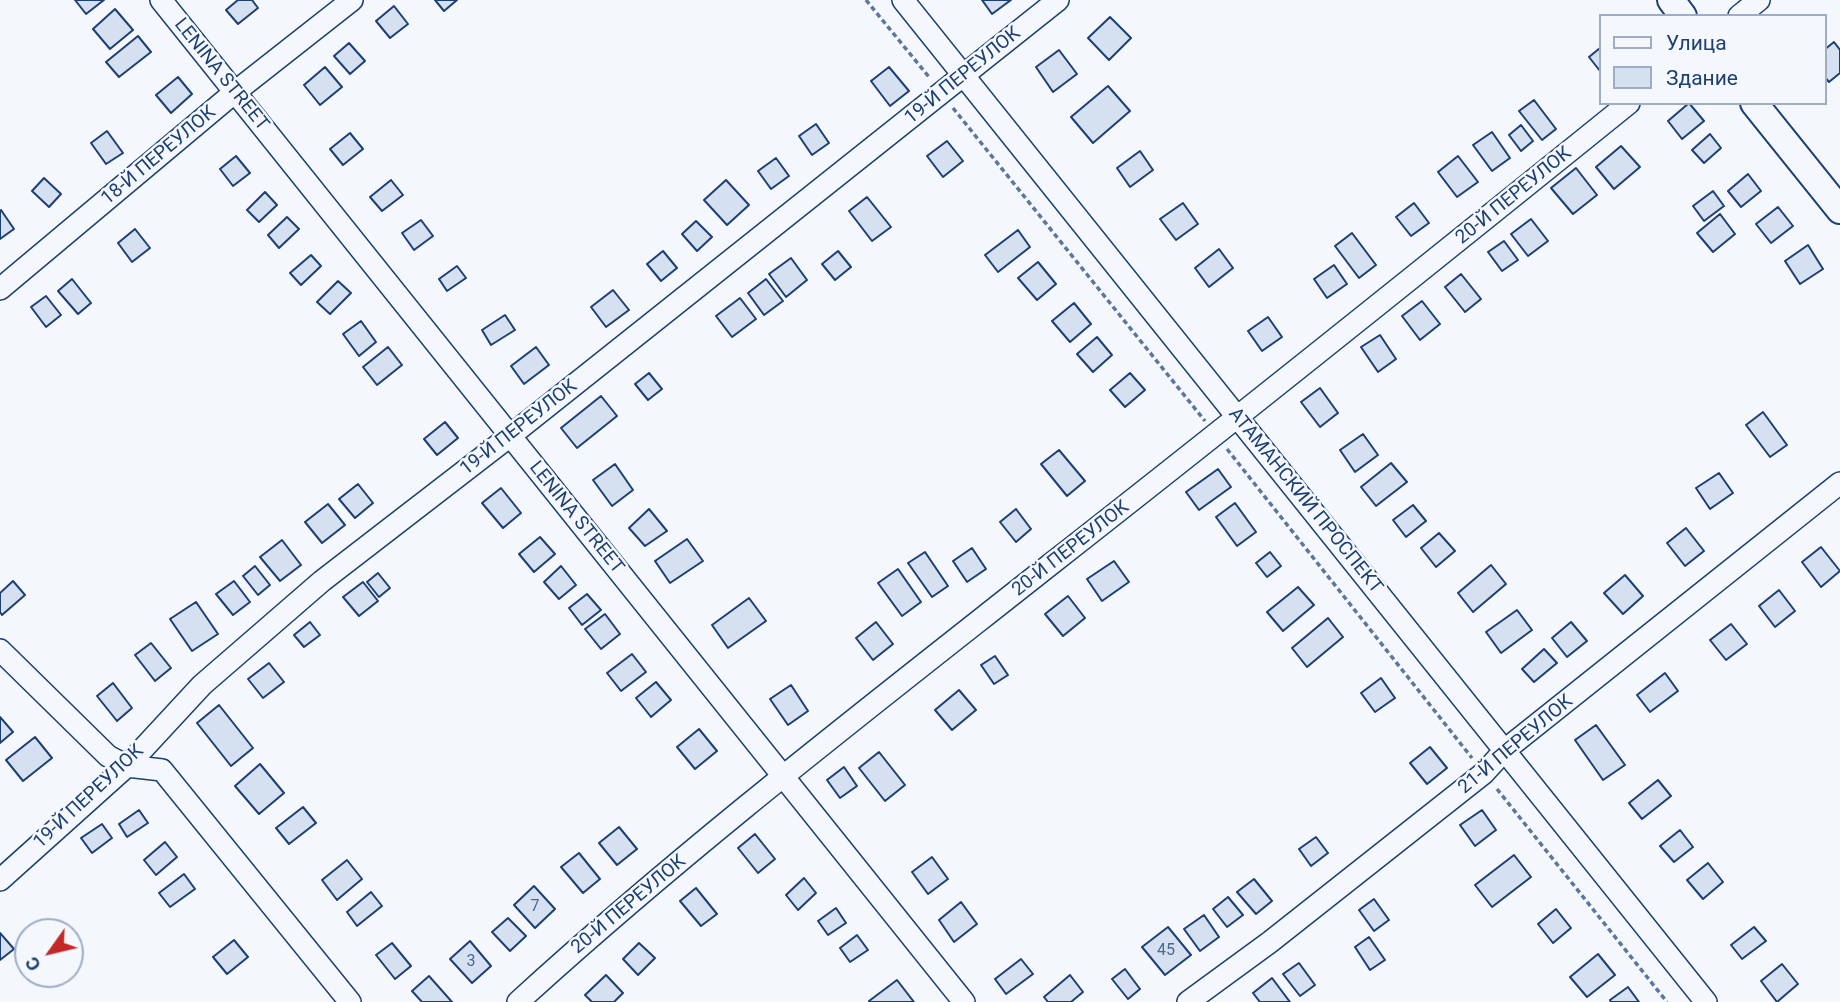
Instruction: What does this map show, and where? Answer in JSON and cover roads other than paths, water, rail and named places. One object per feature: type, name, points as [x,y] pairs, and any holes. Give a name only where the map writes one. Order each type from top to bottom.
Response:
[{"type":"main road","points":[[1671,0],[1682,14]]},
{"type":"main road","points":[[1756,105],[1840,210]]},
{"type":"street","name":"LENINA STREET","points":[[161,0],[964,1002]]},
{"type":"street","name":"18-Й ПЕРЕУЛОК","points":[[0,289],[235,92],[352,0]]},
{"type":"street","name":"АТАМАНСКИЙ ПРОСПЕКТ","points":[[902,0],[1706,1002]]},
{"type":"street","name":"19-Й ПЕРЕУЛОК","points":[[0,880],[127,765],[202,685],[322,580],[510,436],[1058,0]]},
{"type":"street","points":[[1742,14],[1759,0]]},
{"type":"street","name":"20-Й ПЕРЕУЛОК","points":[[518,1002],[597,930],[783,776],[1238,417],[1627,105]]},
{"type":"street","name":"21-Й ПЕРЕУЛОК","points":[[1188,1002],[1270,942],[1484,773],[1505,750],[1840,483]]},
{"type":"street","points":[[0,650],[108,756],[127,765],[162,770],[349,1002]]}]
